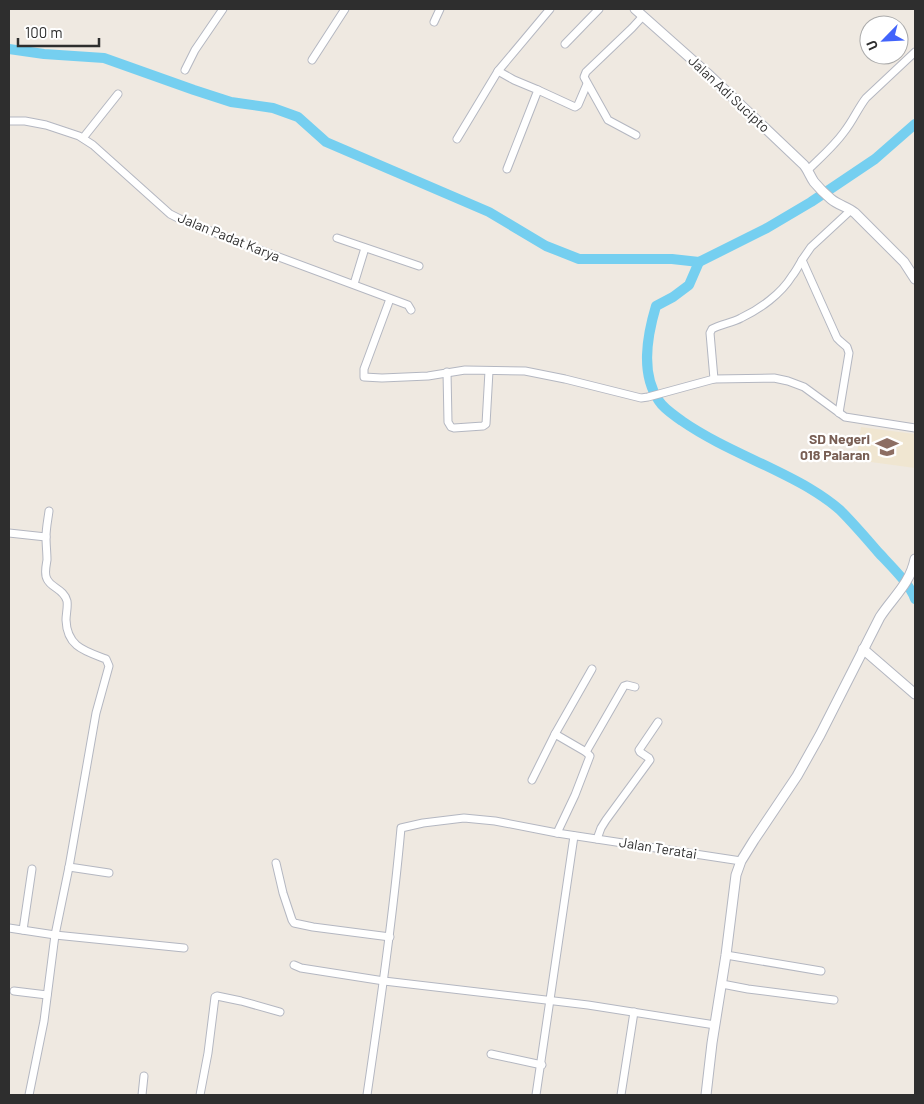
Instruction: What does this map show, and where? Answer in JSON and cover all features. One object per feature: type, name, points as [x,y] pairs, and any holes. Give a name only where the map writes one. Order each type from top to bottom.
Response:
[{"type":"street","points":[[185,70],[195,50],[223,9]]},
{"type":"street","points":[[312,60],[344,9]]},
{"type":"street","points":[[434,22],[440,9]]},
{"type":"street","points":[[456,139],[498,71],[550,9]]},
{"type":"street","points":[[565,44],[598,9]]},
{"type":"street","name":"Jalan Adi Sucipto","points":[[635,9],[778,140],[808,170],[817,185],[829,198],[851,210],[904,262],[915,279]]},
{"type":"street","points":[[636,135],[608,120],[584,77],[586,72],[643,16]]},
{"type":"street","points":[[808,170],[838,139],[855,117],[866,98],[915,52]]},
{"type":"street","points":[[498,71],[514,80],[575,106],[578,105],[587,84]]},
{"type":"street","points":[[507,169],[538,90]]},
{"type":"street","points":[[83,138],[118,94]]},
{"type":"street","name":"Jalan Padat Karya","points":[[9,120],[37,123],[83,138],[170,214],[244,244],[408,305],[411,310]]},
{"type":"street","points":[[714,379],[710,333],[712,329],[742,318],[783,288],[815,243],[851,210]]},
{"type":"street","points":[[337,238],[419,266]]},
{"type":"street","points":[[354,284],[366,248]]},
{"type":"street","points":[[802,260],[837,338],[849,350],[839,413]]},
{"type":"street","points":[[390,298],[364,369],[364,377],[421,376],[465,370],[525,372],[565,379],[634,397],[648,397],[714,379],[774,378],[804,387],[846,417],[915,428]]},
{"type":"street","points":[[447,372],[448,422],[454,428],[483,426],[486,424],[489,371]]},
{"type":"street","points":[[29,1095],[44,1021],[55,935],[96,713],[109,666],[106,659],[78,648],[71,640],[67,628],[67,599],[60,590],[47,580],[46,538],[49,511]]},
{"type":"street","points":[[9,533],[46,538]]},
{"type":"street","points":[[706,1095],[736,875],[741,861],[797,776],[820,735],[863,649],[886,608],[902,588],[911,572],[915,559]]},
{"type":"street","points":[[863,649],[915,694]]},
{"type":"street","points":[[532,780],[555,734],[592,669]]},
{"type":"street","points":[[586,752],[624,686],[635,687]]},
{"type":"street","points":[[597,839],[606,820],[650,760],[639,750],[658,722]]},
{"type":"street","points":[[555,734],[586,752],[590,758],[557,833]]},
{"type":"street","name":"Jalan Teratai","points":[[390,937],[401,828],[464,818],[495,821],[574,836],[741,861]]},
{"type":"street","points":[[536,1095],[542,1065],[574,836]]},
{"type":"street","points":[[276,863],[290,916],[294,922],[313,927],[390,937],[367,1095]]},
{"type":"street","points":[[69,867],[109,873]]},
{"type":"street","points":[[23,930],[32,869]]},
{"type":"street","points":[[9,928],[55,935],[184,948]]},
{"type":"street","points":[[726,955],[821,971]]},
{"type":"street","points":[[294,966],[384,981],[550,1000],[715,1025]]},
{"type":"street","points":[[722,984],[834,1000]]},
{"type":"street","points":[[14,991],[47,995]]},
{"type":"street","points":[[200,1095],[208,1053],[215,997],[241,1001],[280,1012]]},
{"type":"street","points":[[621,1095],[634,1012]]},
{"type":"street","points":[[491,1054],[542,1065]]},
{"type":"street","points":[[142,1095],[144,1076]]},
{"type":"shaded area","name":"SD Negeri 018 Palaran","points":[[861,427],[915,434],[915,468],[856,460]]},
{"type":"waterway","points":[[9,49],[44,54],[104,58],[231,102],[273,108],[298,117],[326,142],[489,212],[546,246],[579,259],[672,259],[699,262],[767,228],[811,202],[875,159],[915,124]]},
{"type":"waterway","points":[[699,262],[689,285],[673,297],[656,306],[648,342],[647,367],[649,379],[659,401],[669,412],[697,431],[793,479],[833,504],[850,520],[899,575],[909,587],[915,599]]},
{"type":"place","name":"SD Negeri 018 Palaran","points":[[887,447]]}]
